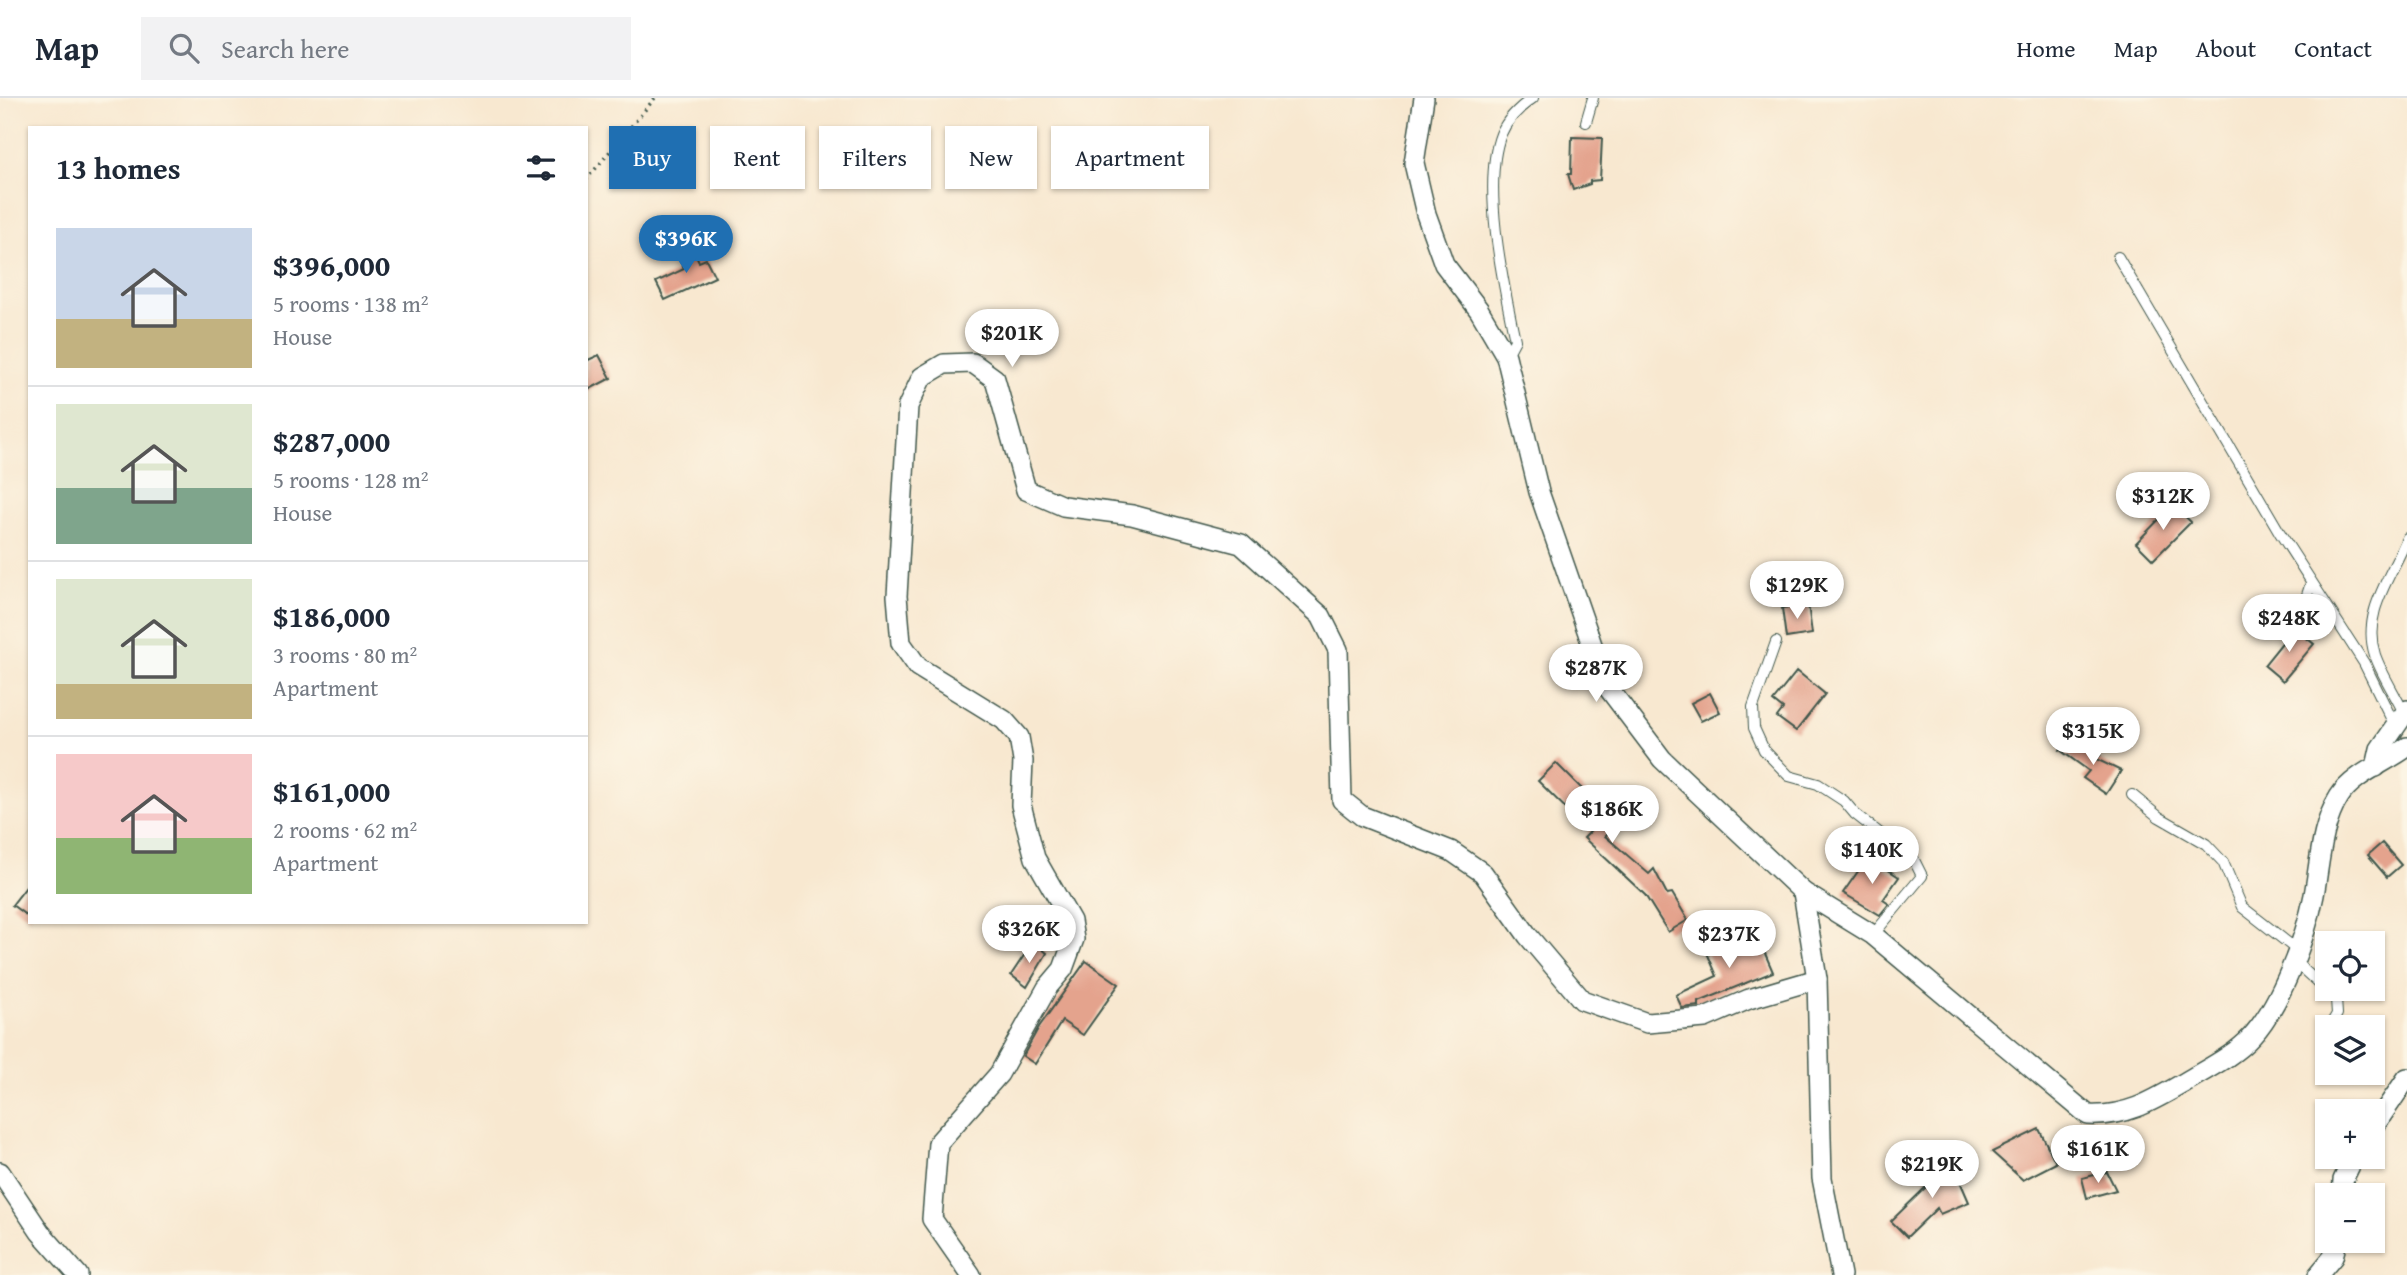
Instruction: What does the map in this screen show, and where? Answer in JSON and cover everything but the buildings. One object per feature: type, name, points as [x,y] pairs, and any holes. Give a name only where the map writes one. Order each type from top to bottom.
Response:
[{"type":"street","points":[[1424,98],[1414,163],[1426,214],[1444,264],[1479,310],[1506,356],[1539,492],[1606,685],[1662,759],[1803,892],[1872,935],[2088,1115],[2108,1116],[2137,1110],[2216,1064],[2252,1036],[2279,995],[2295,955],[2313,898],[2323,836],[2339,796],[2407,747]]},
{"type":"street","points":[[971,1275],[932,1219],[938,1143],[999,1074],[1047,988],[1063,969],[1074,939],[1071,921],[1035,858],[1021,805],[1023,761],[1019,737],[1004,720],[918,667],[901,643],[898,596],[908,406],[922,377],[944,364],[973,363],[995,379],[1026,490],[1063,506],[1132,514],[1241,544],[1321,616],[1338,650],[1342,800],[1362,816],[1451,851],[1483,873],[1528,936],[1582,1000],[1647,1023],[1705,1018],[1760,996],[1817,979]]},
{"type":"street","points":[[2376,767],[2379,749],[2402,717]]},
{"type":"street","points":[[1803,892],[1817,979],[1822,1178],[1841,1275]]},
{"type":"street","points":[[2385,1110],[2407,1078]]},
{"type":"street","points":[[0,1172],[40,1232],[78,1275]]},
{"type":"street","points":[[2318,1275],[2334,1253]]},
{"type":"lane","points":[[1506,356],[1515,340],[1501,272],[1495,170],[1501,135],[1518,108],[1533,98]]},
{"type":"lane","points":[[1586,122],[1592,98]]},
{"type":"lane","points":[[2118,257],[2311,583],[2402,717]]},
{"type":"lane","points":[[2402,717],[2375,655],[2370,628],[2375,604],[2407,538]]},
{"type":"lane","points":[[2299,620],[2311,583]]},
{"type":"lane","points":[[1776,642],[1753,707],[1754,728],[1764,750],[1789,776],[1818,784],[1844,802],[1855,814],[1914,860],[1922,876],[1872,935]]},
{"type":"lane","points":[[2132,795],[2160,817],[2206,844],[2223,862],[2242,907],[2295,955],[2336,999],[2336,1015]]},
{"type":"path","points":[[588,178],[655,98]]}]
